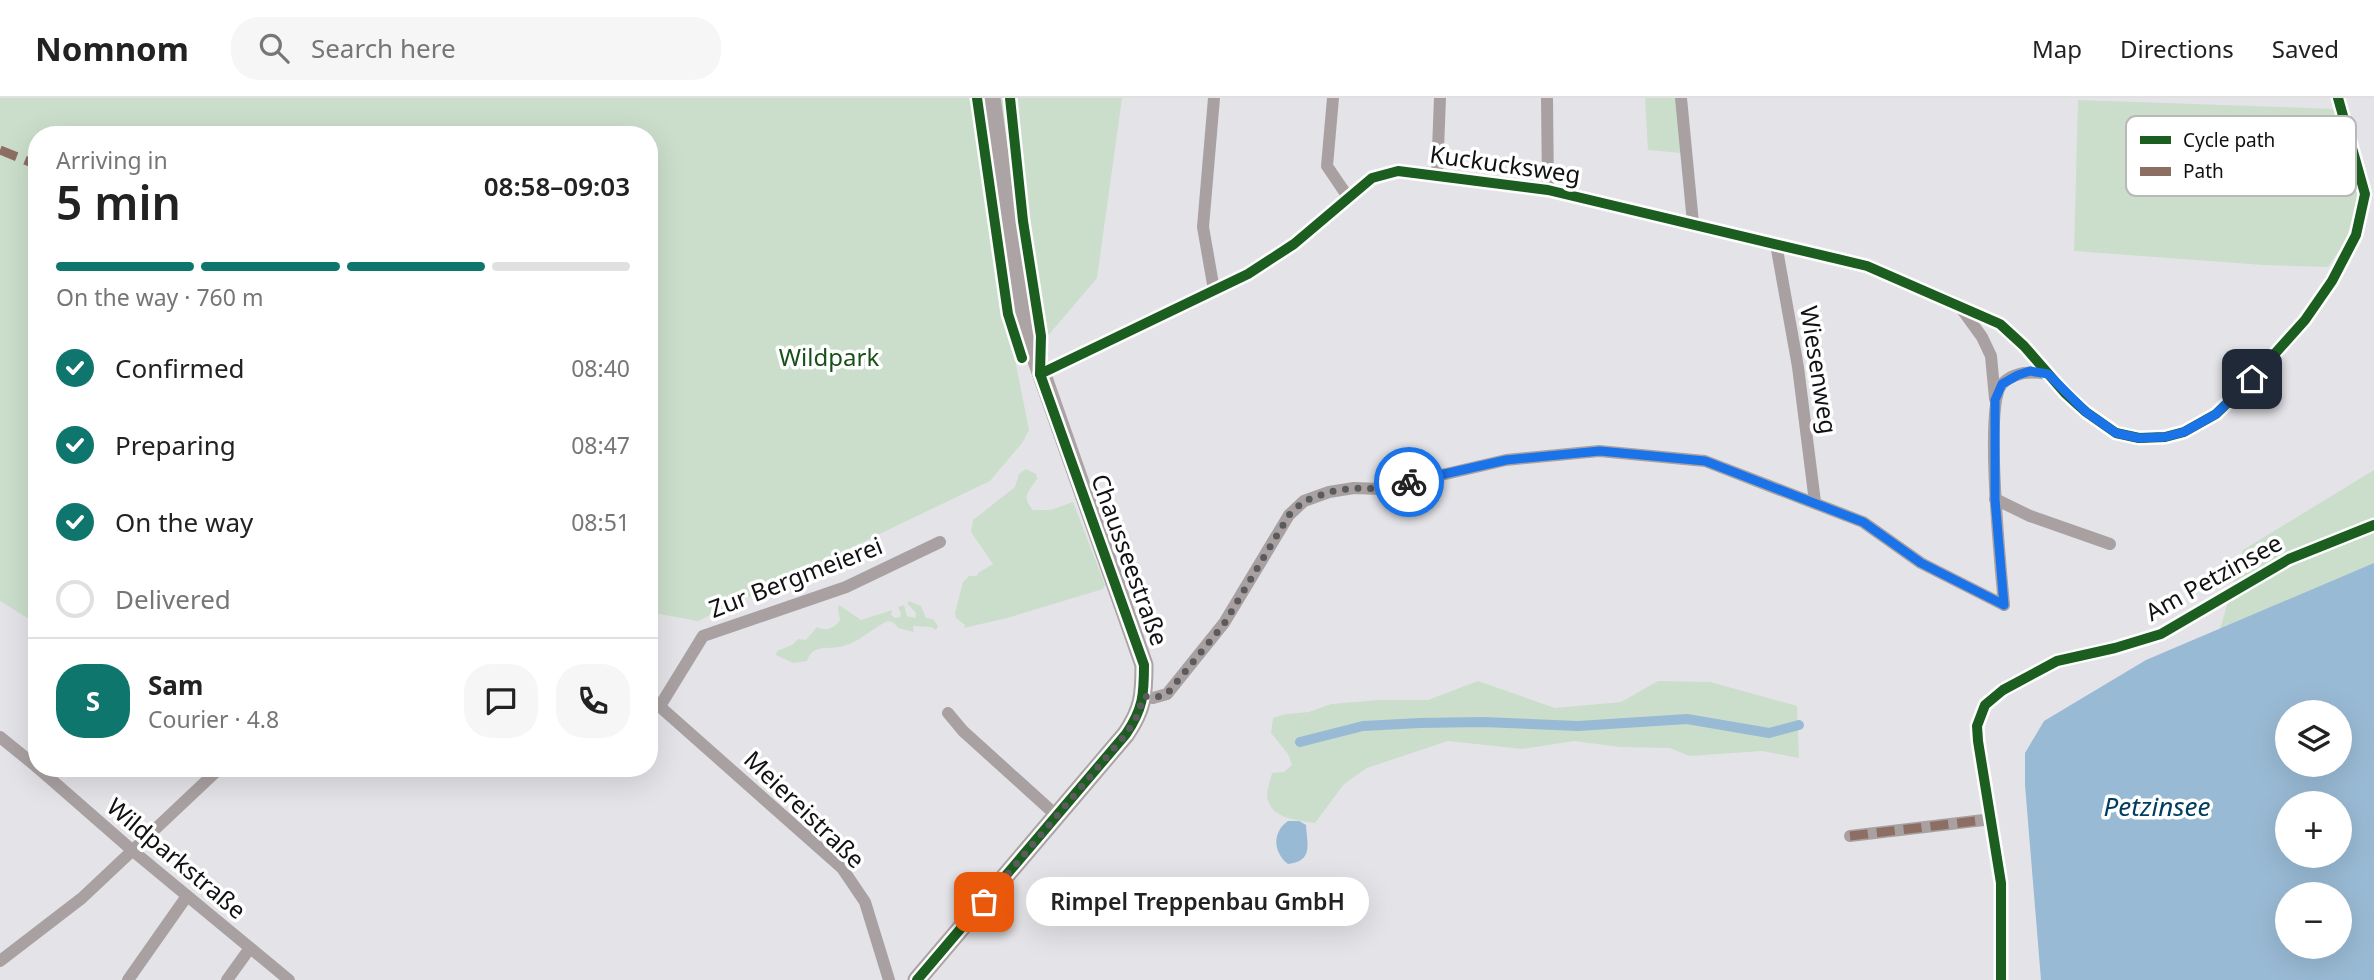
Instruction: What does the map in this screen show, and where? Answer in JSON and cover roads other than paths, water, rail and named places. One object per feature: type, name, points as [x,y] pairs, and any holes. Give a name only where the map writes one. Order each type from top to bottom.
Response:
[{"type":"main road","name":"Chausseestraße","points":[[918,980],[1126,734],[1136,718],[1144,696],[1144,666],[1028,335],[1016,273],[991,98]]},
{"type":"street","points":[[1214,98],[1203,227],[1214,290]]},
{"type":"street","points":[[1333,98],[1328,166],[1348,197]]},
{"type":"street","points":[[1437,175],[1440,98]]},
{"type":"street","name":"Kuckucksweg","points":[[1547,98],[1548,190]]},
{"type":"street","points":[[1681,98],[1693,223]]},
{"type":"street","name":"Kuckucksweg","points":[[2338,98],[2343,116]]},
{"type":"street","name":"Kuckucksweg","points":[[1040,374],[1248,274],[1294,244],[1372,178],[1398,171],[1548,190],[1867,266],[2000,324],[2086,412],[2116,433],[2139,438],[2165,437],[2184,432],[2216,414],[2305,320],[2332,281],[2356,234],[2365,194],[2356,162]]},
{"type":"street","name":"Wiesenweg","points":[[1776,244],[1798,366],[1815,502]]},
{"type":"street","points":[[1144,696],[1153,698],[1167,694],[1224,624],[1289,515],[1304,501],[1329,492],[1354,488],[1381,489],[1506,460],[1600,451],[1705,461],[1863,522],[1921,563],[2004,605],[1995,499],[1995,400],[1991,356],[1982,337],[1959,305]]},
{"type":"street","points":[[1995,400],[2002,384],[2018,375],[2030,371],[2048,374]]},
{"type":"street","points":[[1995,499],[2030,516],[2110,544]]},
{"type":"street","name":"Am Petzinsee","points":[[2001,980],[2001,883],[1978,741],[1978,726],[1985,705],[1993,697],[2057,661],[2161,634],[2289,559],[2374,525]]},
{"type":"street","name":"Zur Bergmeierei","points":[[658,697],[703,636],[846,587],[940,542]]},
{"type":"street","name":"Meiereistraße","points":[[658,706],[842,868],[864,902],[889,980]]},
{"type":"street","points":[[948,713],[962,732],[1056,816]]},
{"type":"street","name":"Wildparkstraße","points":[[0,737],[28,760]]},
{"type":"street","name":"Wildparkstraße","points":[[47,777],[289,980]]},
{"type":"street","points":[[0,961],[82,898],[211,777]]},
{"type":"street","points":[[1850,836],[1992,819]]},
{"type":"street","points":[[128,980],[187,896]]},
{"type":"street","points":[[227,980],[250,948]]},
{"type":"water","name":"Petzinsee","points":[[2374,563],[2374,980],[2041,980],[2025,785],[2025,753],[2044,721],[2146,660]]},
{"type":"water","points":[[1288,821],[1299,821],[1306,825],[1308,845],[1302,859],[1288,864],[1279,854],[1276,842],[1279,831]]},
{"type":"waterway","points":[[1300,742],[1363,726],[1420,723],[1483,722],[1578,726],[1687,719],[1769,733],[1799,725]]},
{"type":"place","name":"Rimpel Treppenbau GmbH","points":[[984,902]]},
{"type":"park label","name":"Wildpark","points":[[829,358]]}]
